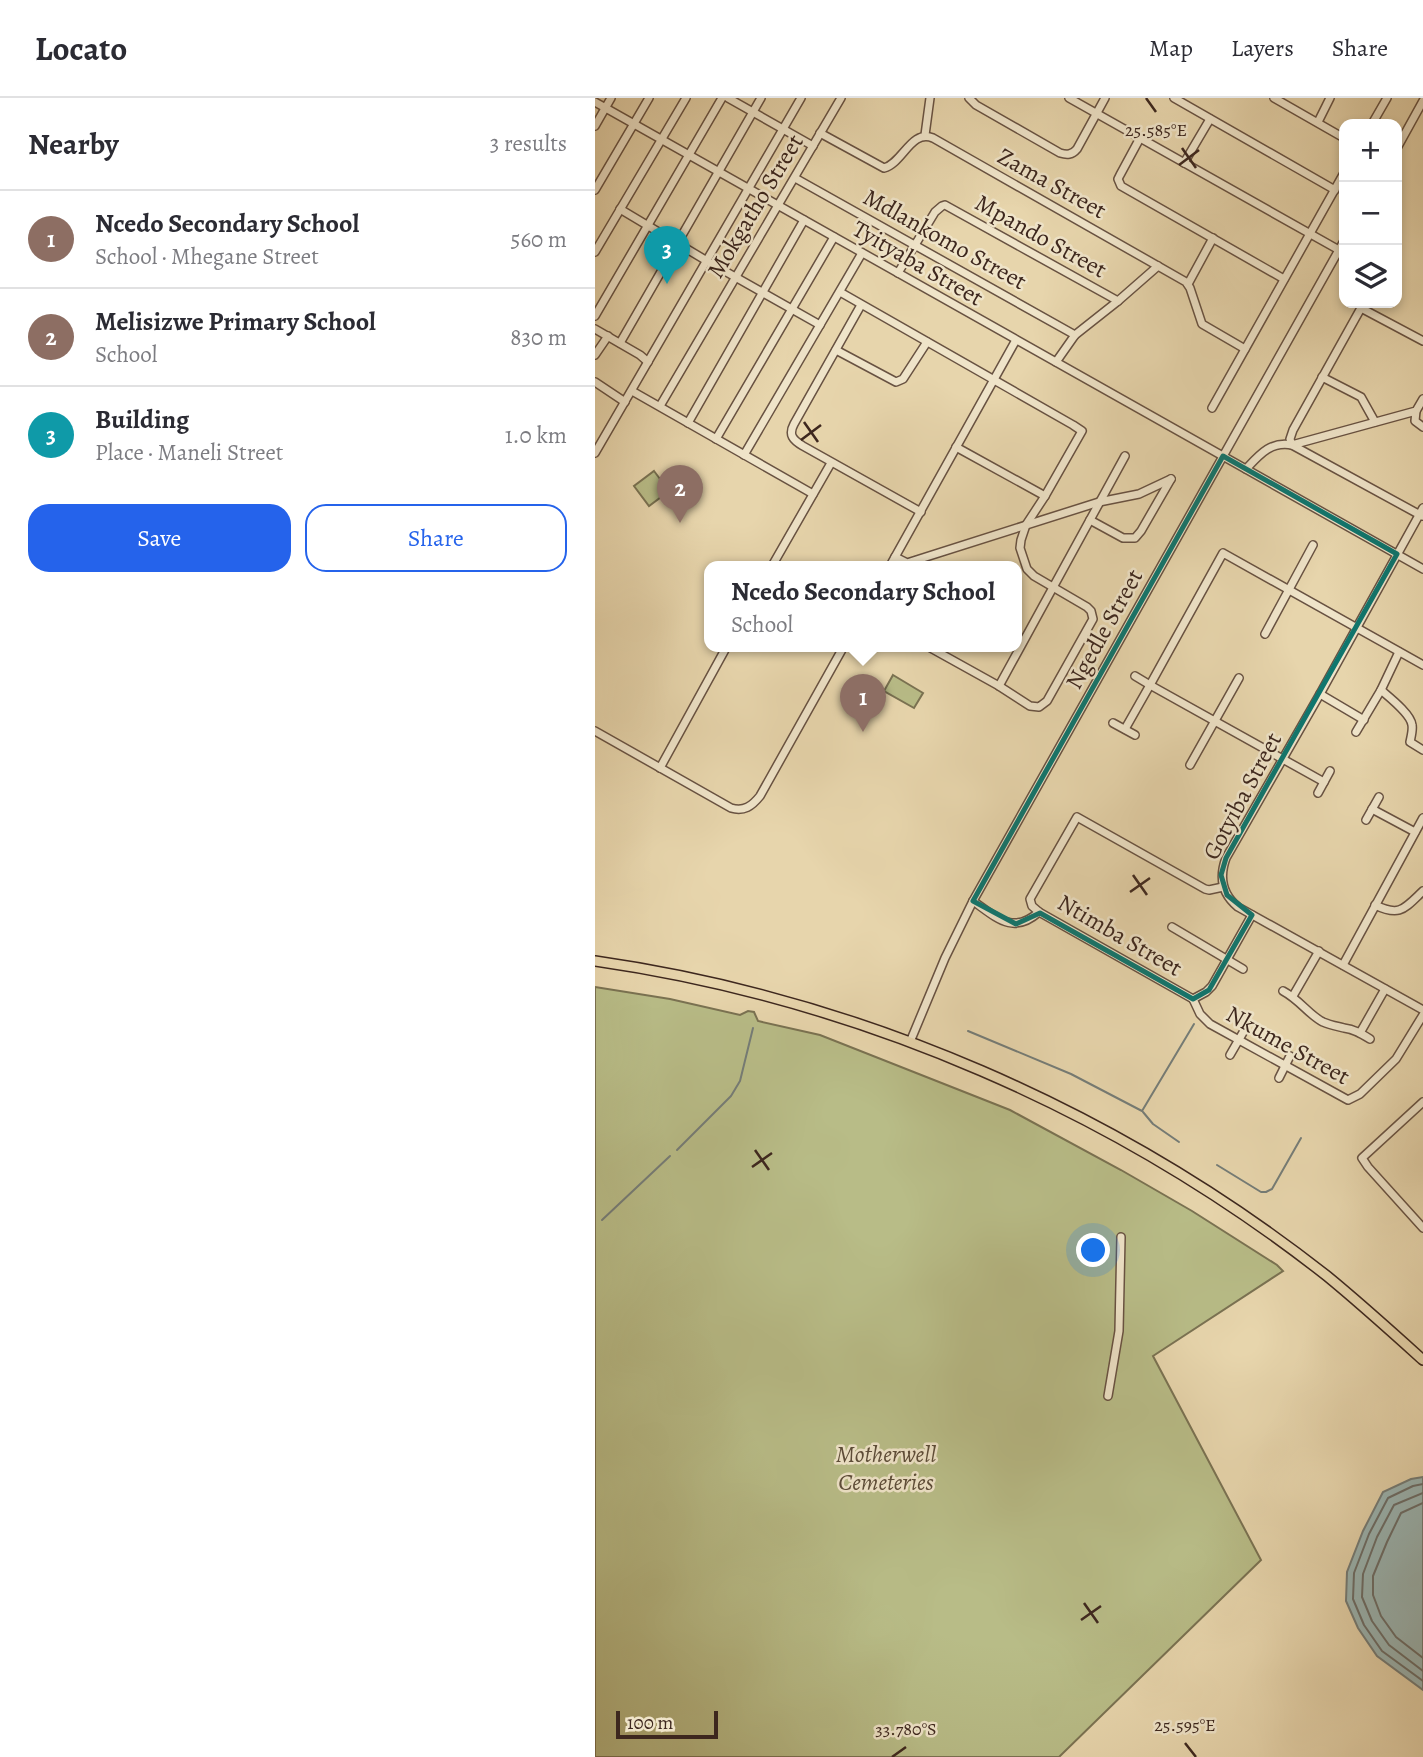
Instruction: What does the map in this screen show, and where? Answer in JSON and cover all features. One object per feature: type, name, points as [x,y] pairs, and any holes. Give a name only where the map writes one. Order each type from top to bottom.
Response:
[{"type":"main road","points":[[595,961],[683,976],[786,1001],[910,1042],[1066,1110],[1159,1160],[1280,1241],[1374,1315],[1423,1360]]},
{"type":"street","points":[[595,126],[611,98]]},
{"type":"street","points":[[595,190],[649,98]]},
{"type":"street","points":[[595,252],[686,98]]},
{"type":"street","points":[[595,316],[722,98]]},
{"type":"street","points":[[728,98],[813,146]]},
{"type":"street","points":[[619,343],[761,98]]},
{"type":"street","points":[[595,453],[801,98]]},
{"type":"street","name":"Mokgatho Street","points":[[660,406],[841,98]]},
{"type":"street","points":[[820,133],[884,168],[890,166],[916,139],[925,135],[930,98]]},
{"type":"street","points":[[969,98],[976,105],[1064,154],[1071,154],[1077,149],[1105,98]]},
{"type":"street","points":[[1069,98],[1339,250]]},
{"type":"street","points":[[1174,98],[1335,190]]},
{"type":"street","points":[[1274,98],[1339,135]]},
{"type":"street","points":[[1318,122],[1330,98]]},
{"type":"street","points":[[1375,119],[1387,98]]},
{"type":"street","points":[[1402,139],[1423,101]]},
{"type":"street","name":"Tyityaba Street","points":[[595,102],[1423,569]]},
{"type":"street","points":[[1184,163],[1210,118]]},
{"type":"street","name":"Zama Street","points":[[925,135],[1188,285]]},
{"type":"street","points":[[1140,138],[1118,179],[1122,186],[1284,279]]},
{"type":"street","name":"Mdlankomo Street","points":[[795,178],[1075,335]]},
{"type":"street","points":[[1212,408],[1339,182]]},
{"type":"street","name":"Mpando Street","points":[[898,274],[935,212],[945,205],[1118,301]]},
{"type":"street","points":[[620,209],[820,325]]},
{"type":"street","points":[[688,423],[804,220]]},
{"type":"street","points":[[716,439],[834,237]]},
{"type":"street","points":[[1213,238],[1188,285],[1202,324],[1245,349]]},
{"type":"street","name":"Ngedle Street","points":[[910,1042],[945,958],[973,901],[1339,250]]},
{"type":"street","points":[[744,455],[862,253]]},
{"type":"street","points":[[1056,362],[1075,335],[1158,266]]},
{"type":"street","points":[[839,292],[1081,431],[1026,525],[1020,548],[1023,561],[1031,573],[1087,607],[1093,619],[1050,696],[1043,705],[1035,708],[938,652]]},
{"type":"street","points":[[861,305],[794,424],[792,439],[921,512]]},
{"type":"street","points":[[1293,445],[1290,439],[1293,430],[1361,308],[1423,341]]},
{"type":"street","points":[[595,329],[648,362]]},
{"type":"street","points":[[595,355],[608,336]]},
{"type":"street","points":[[891,561],[1016,340]]},
{"type":"street","points":[[836,350],[896,382],[903,379],[927,342]]},
{"type":"street","points":[[1322,377],[1361,397],[1375,422]]},
{"type":"street","points":[[595,382],[625,402]]},
{"type":"street","points":[[632,391],[813,494]]},
{"type":"street","points":[[1423,399],[1416,411],[1415,421],[1423,427]]},
{"type":"street","points":[[1293,445],[1416,411]]},
{"type":"street","points":[[1246,469],[1271,447],[1282,443],[1293,445],[1422,513]]},
{"type":"street","points":[[956,447],[1045,496]]},
{"type":"street","points":[[1022,644],[1125,456]]},
{"type":"street","points":[[775,561],[831,463]]},
{"type":"street","points":[[913,561],[1099,502],[1139,494],[1171,479],[1135,538],[1123,538],[1090,520]]},
{"type":"street","name":"Gotyiba Street","points":[[1422,513],[1226,858],[1221,875],[1223,887],[1231,901],[1423,1010]]},
{"type":"street","points":[[1265,634],[1313,545]]},
{"type":"street","points":[[1125,729],[1223,553],[1423,665]]},
{"type":"street","points":[[660,768],[724,652]]},
{"type":"street","points":[[595,731],[738,810],[750,806],[760,796],[841,652]]},
{"type":"street","points":[[999,686],[1018,652]]},
{"type":"street","points":[[1356,732],[1381,690],[1399,652]]},
{"type":"street","points":[[1135,676],[1324,782]]},
{"type":"street","points":[[1190,765],[1239,678]]},
{"type":"street","points":[[1381,690],[1408,716],[1413,727],[1410,742],[1423,750]]},
{"type":"street","points":[[1320,694],[1364,720]]},
{"type":"street","points":[[1113,723],[1135,735]]},
{"type":"street","points":[[1318,793],[1330,771]]},
{"type":"street","points":[[1366,820],[1379,797]]},
{"type":"street","points":[[1372,809],[1415,832]]},
{"type":"street","name":"Ntimba Street","points":[[1223,887],[1205,889],[1077,817],[1030,899],[1032,906],[1039,912],[1193,999],[1209,990],[1252,915]]},
{"type":"street","points":[[1343,965],[1423,818]]},
{"type":"street","points":[[1375,905],[1388,912],[1396,912],[1423,891]]},
{"type":"street","points":[[973,901],[999,919],[1016,924],[1028,921],[1039,912]]},
{"type":"street","name":"Ntimba Street","points":[[1172,927],[1243,969]]},
{"type":"street","points":[[1293,996],[1319,951]]},
{"type":"street","points":[[1360,1033],[1385,989]]},
{"type":"street","points":[[1283,992],[1293,996],[1318,1019],[1370,1039]]},
{"type":"street","name":"Nkume Street","points":[[1193,999],[1206,1021],[1344,1099],[1360,1094],[1396,1059],[1423,1015]]},
{"type":"street","points":[[1230,1055],[1245,1029]]},
{"type":"street","points":[[1279,1078],[1290,1056]]},
{"type":"street","points":[[1423,1102],[1362,1158],[1423,1228]]},
{"type":"street","points":[[1108,1396],[1119,1331],[1121,1237]]},
{"type":"highlighted area","points":[[1223,456],[1397,554],[1226,858],[1221,875],[1227,895],[1252,915],[1209,990],[1193,999],[1040,913],[1016,924],[973,901]]},
{"type":"green space","points":[[654,471],[669,491],[649,506],[634,486]]},
{"type":"green space","points":[[893,675],[923,693],[914,708],[884,691]]},
{"type":"green space","name":"Motherwell Cemeteries","points":[[595,987],[670,999],[740,1015],[748,1011],[754,1012],[758,1021],[820,1035],[1010,1110],[1192,1211],[1283,1271],[1153,1356],[1261,1560],[1059,1757],[595,1757]]},
{"type":"water","points":[[1423,1477],[1423,1690],[1377,1656],[1358,1628],[1346,1601],[1347,1572],[1363,1531],[1383,1492],[1411,1479]]},
{"type":"waterway","points":[[968,1031],[1071,1074],[1142,1111],[1194,1024]]},
{"type":"waterway","points":[[677,1150],[731,1096],[740,1081],[753,1028]]},
{"type":"waterway","points":[[1143,1112],[1153,1124],[1179,1142]]},
{"type":"waterway","points":[[1217,1165],[1261,1192],[1266,1192],[1272,1189],[1301,1138]]},
{"type":"waterway","points":[[602,1220],[670,1156]]},
{"type":"place","name":"Building","points":[[667,284]]},
{"type":"place","name":"Melisizwe Primary School","points":[[680,523]]},
{"type":"place","name":"Ncedo Secondary School","points":[[863,732]]}]
